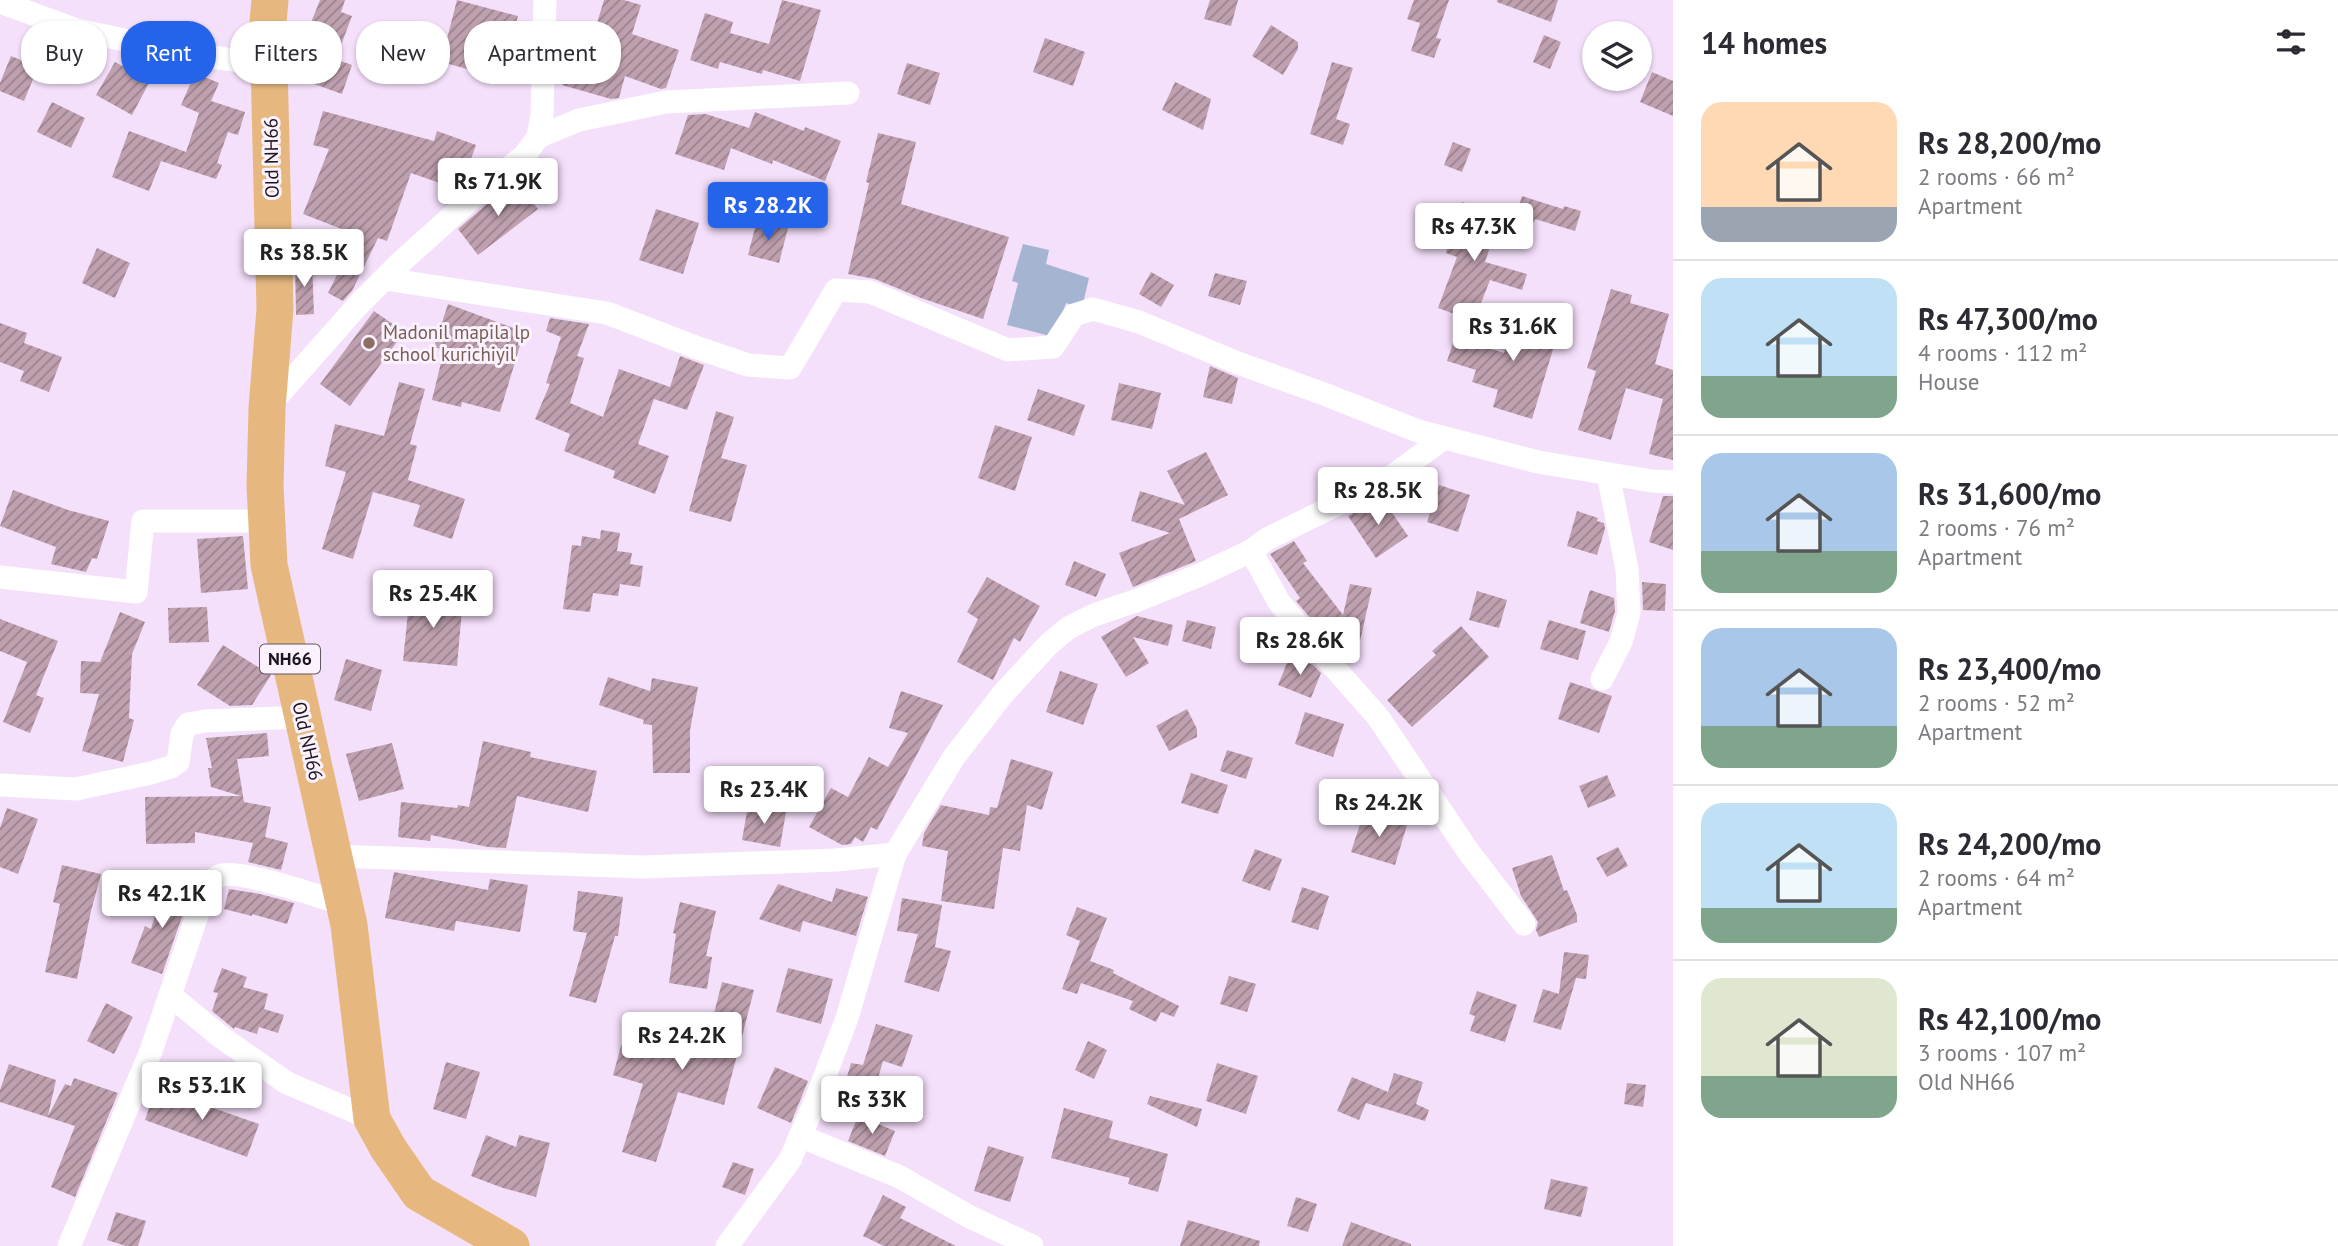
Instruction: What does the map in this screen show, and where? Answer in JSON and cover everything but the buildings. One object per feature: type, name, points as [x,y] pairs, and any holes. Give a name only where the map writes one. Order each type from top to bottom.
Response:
[{"type":"main road","name":"Old NH66","points":[[270,0],[270,21]]},
{"type":"main road","name":"Old NH66","points":[[269,84],[275,309],[267,408],[269,565],[349,925],[372,1119],[419,1194],[511,1246]]},
{"type":"street","points":[[267,408],[385,279],[489,183],[524,156],[538,137],[542,115],[545,0]]},
{"type":"street","points":[[0,2],[77,30],[190,54],[230,60]]},
{"type":"street","points":[[538,137],[579,120],[666,103],[848,93]]},
{"type":"street","points":[[385,279],[607,313],[748,365],[790,369],[836,290],[870,292],[1008,350],[1053,346],[1074,315],[1093,309],[1139,323],[1418,431],[1538,462],[1673,482]]},
{"type":"street","points":[[727,1246],[790,1160],[847,1018],[895,854],[954,757],[1002,695],[1048,645],[1069,628],[1094,615],[1138,600],[1251,551],[1267,539],[1387,480],[1444,438]]},
{"type":"street","points":[[1602,679],[1621,642],[1629,613],[1626,569],[1608,474]]},
{"type":"street","points":[[0,577],[136,592],[143,521],[267,521]]},
{"type":"street","points":[[1251,551],[1279,602],[1378,717],[1468,851],[1524,924]]},
{"type":"street","points":[[0,785],[76,789],[152,773],[178,762],[182,734],[188,724],[302,717]]},
{"type":"street","points":[[335,856],[643,867],[836,860],[895,854]]},
{"type":"street","points":[[69,1246],[151,1051],[208,883],[219,876],[230,874],[344,904]]},
{"type":"street","points":[[171,996],[221,1037],[287,1083],[372,1119]]},
{"type":"street","points":[[800,1136],[900,1177],[970,1217],[1032,1246]]},
{"type":"water","points":[[1023,244],[1049,250],[1046,264],[1089,278],[1082,308],[1066,303],[1054,337],[1007,325],[1018,283],[1012,281]]},
{"type":"place","name":"Madonil mapila lp school kurichiyil","points":[[369,343]]}]
